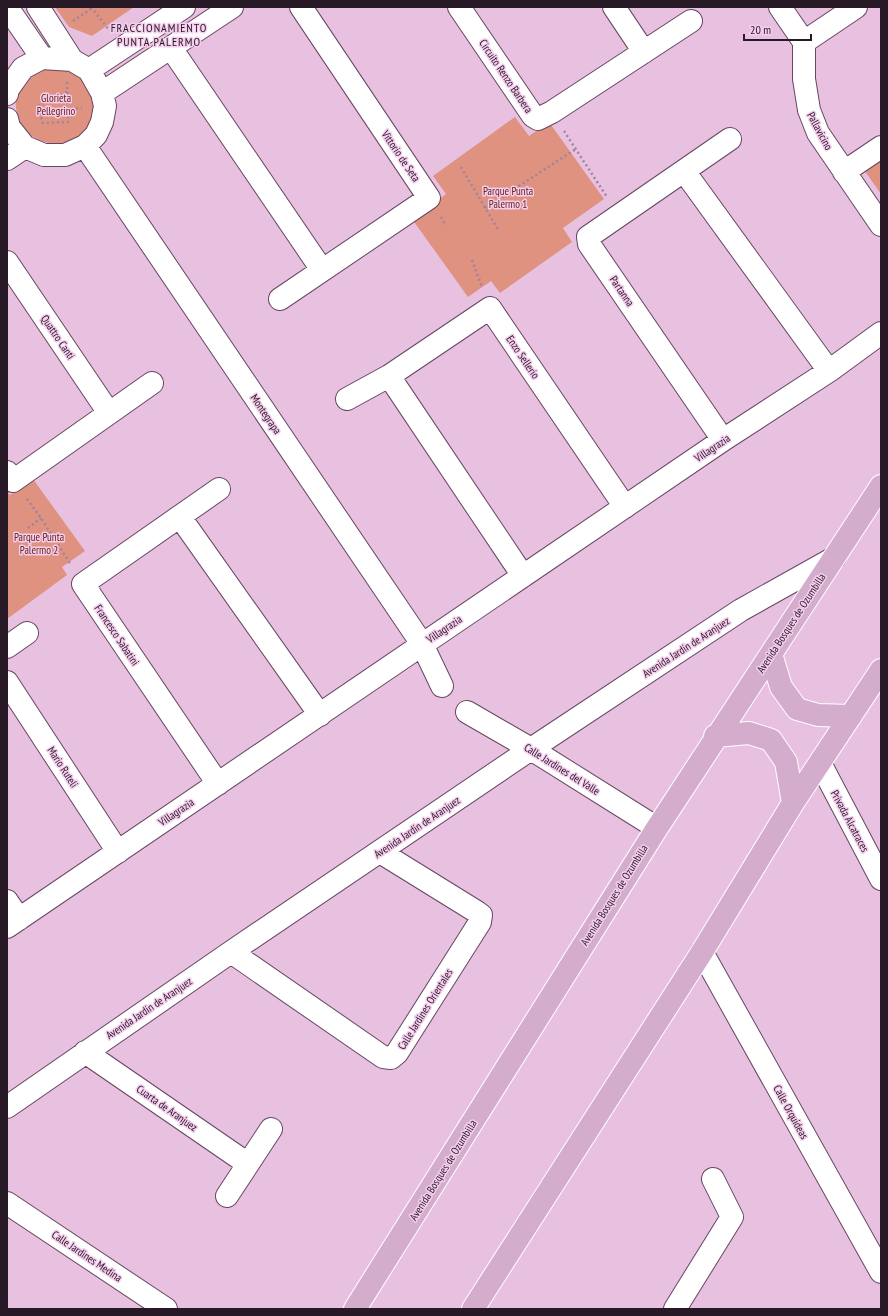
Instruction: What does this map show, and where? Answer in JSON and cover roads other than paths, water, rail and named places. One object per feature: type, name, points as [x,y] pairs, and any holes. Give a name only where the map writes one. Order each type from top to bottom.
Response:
[{"type":"main road","name":"Avenida Bosques de Ozumbilla","points":[[355,1309],[656,828],[881,486]]},
{"type":"main road","points":[[859,520],[881,520]]},
{"type":"main road","points":[[771,654],[781,687],[797,710],[818,715],[851,716]]},
{"type":"main road","points":[[473,1309],[702,952],[793,803],[881,670]]},
{"type":"main road","points":[[716,736],[749,733],[771,740],[786,762],[793,803]]},
{"type":"street","points":[[7,7],[42,58]]},
{"type":"street","points":[[8,124],[25,146],[44,155],[65,155],[85,146],[96,135],[102,122],[105,106],[102,93],[38,7]]},
{"type":"street","points":[[7,90],[15,68],[42,58],[80,65],[123,48],[184,7]]},
{"type":"street","points":[[102,93],[232,7]]},
{"type":"street","name":"Vittorio de Seta","points":[[280,298],[429,198],[301,7]]},
{"type":"street","name":"Circuito Renzo Barbera","points":[[459,7],[533,116],[538,119],[552,112],[691,21]]},
{"type":"street","points":[[614,7],[644,52]]},
{"type":"street","points":[[780,7],[804,42],[856,7]]},
{"type":"street","name":"Pallavicino","points":[[804,42],[804,78],[808,110],[818,132],[881,225]]},
{"type":"street","points":[[171,48],[322,270]]},
{"type":"street","name":"Partanna","points":[[723,440],[589,244],[588,237],[730,139]]},
{"type":"street","points":[[7,159],[25,146]]},
{"type":"street","name":"Montegrapa","points":[[85,146],[422,644],[442,686]]},
{"type":"street","points":[[844,172],[881,147]]},
{"type":"street","points":[[684,171],[828,371]]},
{"type":"street","name":"Quattro Canti","points":[[7,262],[109,413]]},
{"type":"street","name":"Enzo Sellerio","points":[[389,376],[490,308],[625,507]]},
{"type":"street","name":"Villagrazia","points":[[13,923],[723,440],[828,371],[881,333]]},
{"type":"street","points":[[348,399],[389,376],[523,576]]},
{"type":"street","points":[[10,476],[109,413],[152,383]]},
{"type":"street","points":[[219,489],[180,517],[320,715]]},
{"type":"street","name":"Francesco Sabatini","points":[[180,517],[83,584],[218,784]]},
{"type":"street","name":"Avenida Jardín de Aranjuez","points":[[7,1107],[231,952],[531,749],[741,610],[834,558]]},
{"type":"street","points":[[7,647],[27,633]]},
{"type":"street","name":"Mario Ruteli","points":[[7,682],[118,852]]},
{"type":"street","name":"Calle Jardines del Valle","points":[[467,712],[531,749],[656,828]]},
{"type":"street","name":"Privada Alcatraces","points":[[820,763],[881,879]]},
{"type":"street","name":"Calle Jardines Orientales","points":[[231,952],[384,1057],[391,1058],[397,1054],[480,922],[481,915],[380,852]]},
{"type":"street","points":[[7,901],[13,923]]},
{"type":"street","name":"Calle Orquídeas","points":[[702,952],[881,1272]]},
{"type":"street","name":"Cuarta de Aranjuez","points":[[85,1052],[248,1164]]},
{"type":"street","points":[[227,1196],[271,1129]]},
{"type":"street","points":[[675,1309],[732,1218],[713,1179]]},
{"type":"street","name":"Calle Jardines Medina","points":[[7,1204],[166,1309]]},
{"type":"district","name":"FRACCIONAMIENTO PUNTA PALERMO","points":[[159,35]]},
{"type":"park label","name":"Glorieta Pellegrino","points":[[56,104]]},
{"type":"park label","name":"Parque Punta Palermo 1","points":[[508,197]]},
{"type":"park label","name":"Parque Punta Palermo 2","points":[[39,543]]}]
